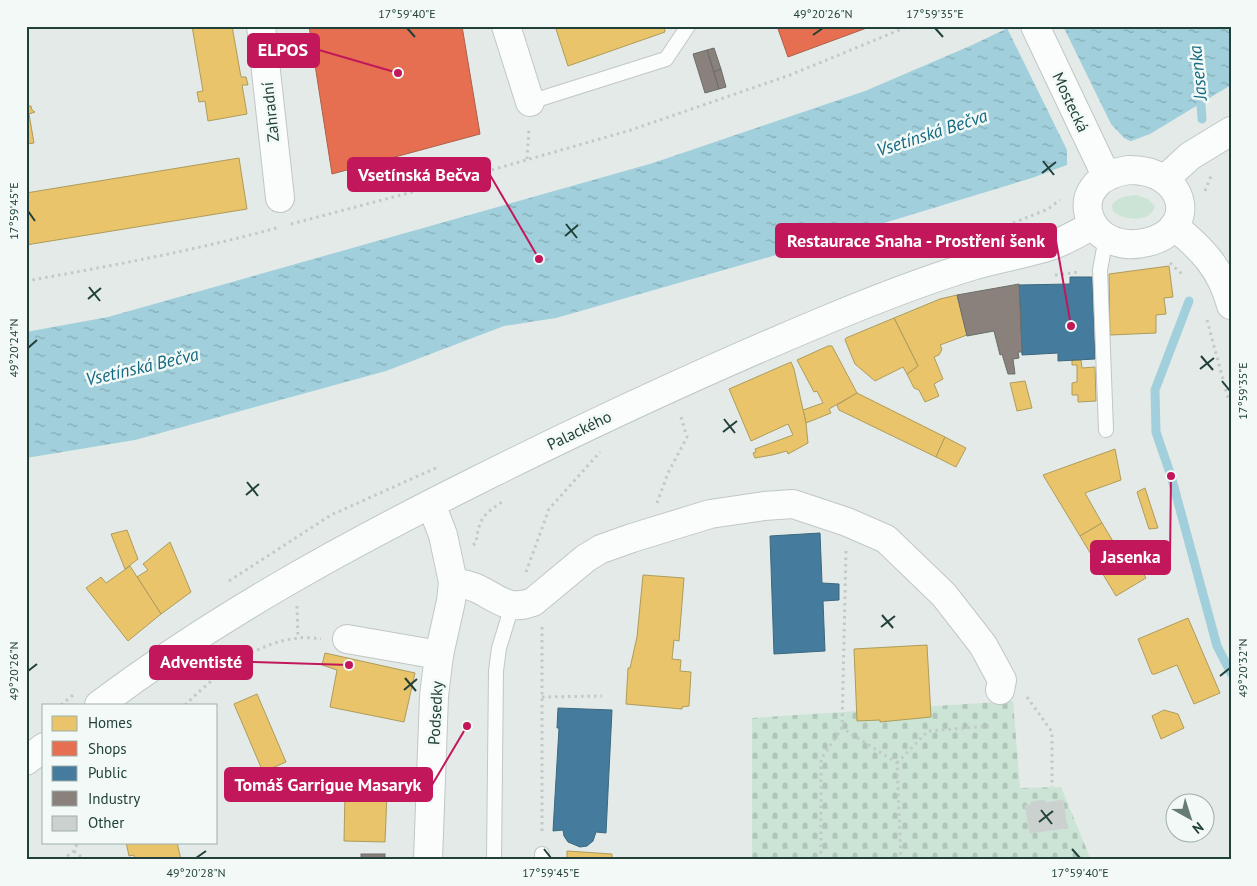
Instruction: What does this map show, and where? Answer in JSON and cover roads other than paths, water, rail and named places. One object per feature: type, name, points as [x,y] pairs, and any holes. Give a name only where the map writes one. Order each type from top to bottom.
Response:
[{"type":"street","name":"Zahradní","points":[[261,26],[280,198]]},
{"type":"street","points":[[506,26],[530,102]]},
{"type":"street","name":"Mostecká","points":[[1035,26],[1105,170]]},
{"type":"street","points":[[1165,179],[1190,156],[1231,131]]},
{"type":"street","points":[[1105,170],[1137,170],[1154,173],[1165,179],[1174,189],[1180,202],[1180,213],[1174,226],[1160,237],[1147,243],[1125,244],[1099,231],[1087,212],[1088,198],[1105,170]]},
{"type":"street","points":[[1174,226],[1207,256],[1223,282],[1230,302]]},
{"type":"street","name":"Palackého","points":[[100,704],[168,655],[235,612],[346,548],[637,403],[826,320],[936,277],[1099,231]]},
{"type":"street","name":"Podsedky","points":[[428,860],[434,696],[439,656],[451,601],[452,571],[443,535],[431,504]]},
{"type":"street","points":[[452,571],[503,603],[529,609],[586,558],[601,549],[710,514],[793,504],[847,522],[886,539],[944,595],[983,645],[1002,680],[1000,690]]},
{"type":"street","points":[[347,639],[439,656]]},
{"type":"street","points":[[26,761],[42,749]]},
{"type":"lane","points":[[530,102],[666,59],[688,26]]},
{"type":"lane","points":[[1099,231],[1106,430]]},
{"type":"lane","points":[[494,860],[496,671],[499,648],[529,609]]},
{"type":"water","points":[[1012,26],[1231,26],[1231,85],[1150,134],[1032,178],[825,241],[556,318],[504,326],[386,371],[135,440],[26,458],[26,332],[108,317],[653,163],[865,91]]},
{"type":"waterway","name":"Jasenka","points":[[1200,91],[1202,119]]},
{"type":"waterway","name":"Jasenka","points":[[1189,301],[1155,390],[1156,432],[1171,476],[1217,646],[1231,673]]},
{"type":"place","name":"ELPOS","points":[[398,73]]},
{"type":"place","name":"Vsetínská Bečva","points":[[539,259]]},
{"type":"place","name":"Restaurace Snaha - Prostření šenk","points":[[1071,326]]},
{"type":"place","name":"Jasenka","points":[[1171,476]]},
{"type":"place","name":"Adventisté","points":[[349,665]]},
{"type":"place","name":"Tomáš Garrigue Masaryk","points":[[467,726]]}]
